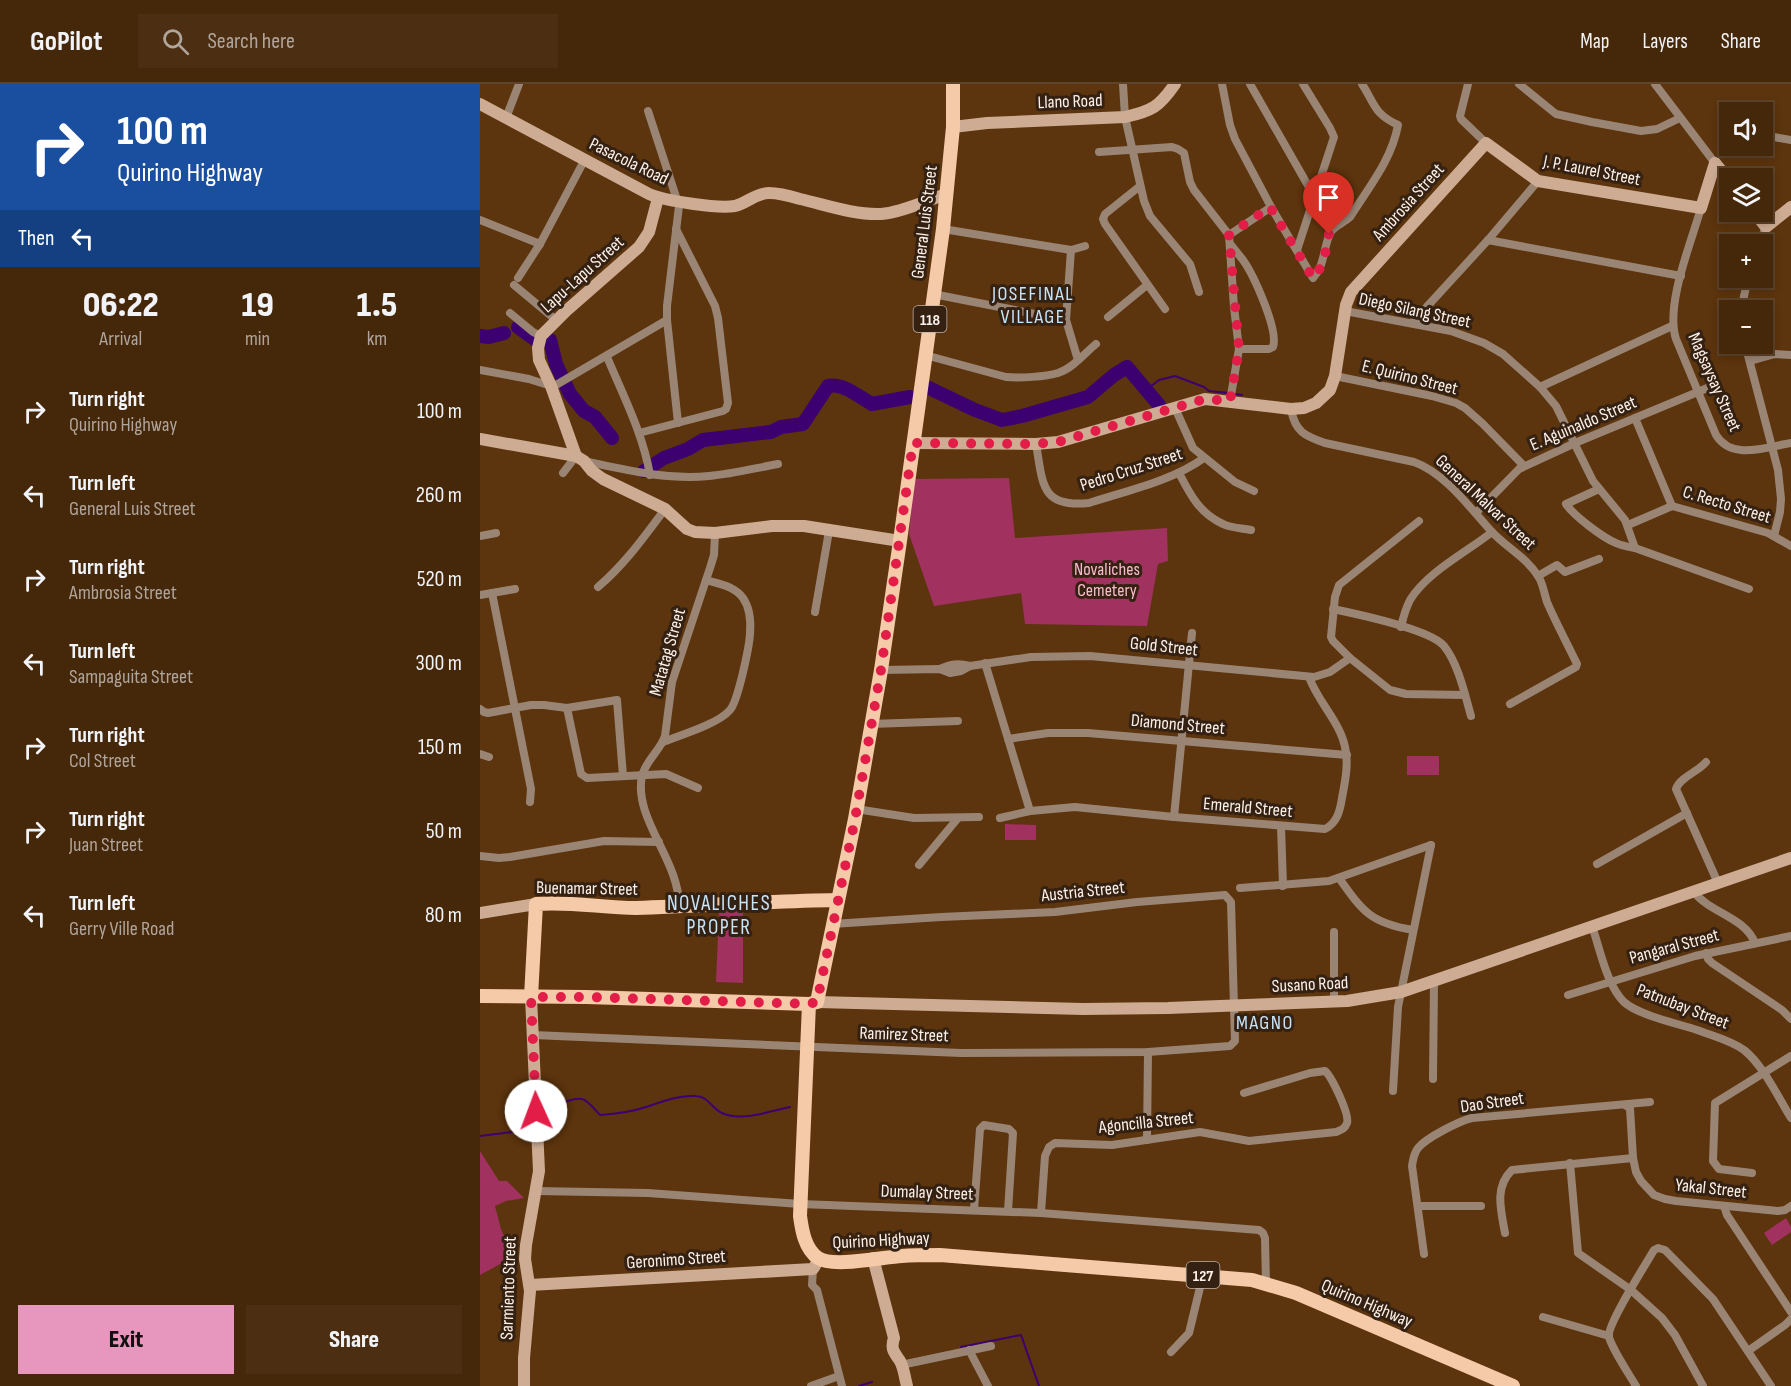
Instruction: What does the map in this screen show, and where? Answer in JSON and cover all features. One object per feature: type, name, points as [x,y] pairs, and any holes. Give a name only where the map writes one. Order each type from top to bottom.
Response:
[{"type":"main road","name":"General Luis Street","points":[[813,1003],[856,810],[881,670],[943,229],[953,127],[953,84]]},
{"type":"main road","name":"Buenamar Street","points":[[536,904],[566,903],[626,908],[837,900]]},
{"type":"main road","name":"Sarmiento Street","points":[[531,997],[536,904]]},
{"type":"main road","points":[[480,996],[813,1003]]},
{"type":"main road","name":"Quirino Highway","points":[[813,1003],[807,1047],[800,1203],[801,1225],[815,1267],[830,1262],[940,1255],[1252,1280],[1296,1293],[1513,1386]]},
{"type":"street","points":[[506,118],[519,84]]},
{"type":"street","points":[[1123,84],[1125,117],[1131,149],[1150,216],[1190,264],[1199,292]]},
{"type":"street","name":"Llano Road","points":[[953,127],[987,123],[1125,117],[1146,113],[1158,105],[1175,84]]},
{"type":"street","points":[[1222,84],[1235,139],[1270,207],[1313,278],[1326,252],[1329,234],[1333,228],[1344,223],[1350,216],[1387,159],[1396,138],[1398,125],[1382,117],[1362,84]]},
{"type":"street","points":[[1250,84],[1314,196]]},
{"type":"street","points":[[1297,250],[1334,137],[1303,84]]},
{"type":"street","name":"J. P. Laurel Street","points":[[1468,84],[1461,119],[1486,143],[1538,181],[1701,208]]},
{"type":"street","points":[[1519,84],[1556,114],[1592,122],[1641,131],[1657,129],[1680,118]]},
{"type":"street","points":[[1655,85],[1719,168]]},
{"type":"street","name":"Pasacola Road","points":[[480,104],[658,198],[678,202],[735,206],[767,193],[781,194],[853,211],[882,214],[947,194]]},
{"type":"street","points":[[648,111],[679,206],[668,288],[667,320],[678,423]]},
{"type":"street","points":[[1773,136],[1791,140]]},
{"type":"street","name":"Ambrosia Street","points":[[913,443],[1035,444],[1071,438],[1205,399],[1231,399],[1272,408],[1291,409],[1304,408],[1316,403],[1330,390],[1335,376],[1350,292],[1486,143]]},
{"type":"street","points":[[1099,152],[1172,147],[1179,149],[1184,153],[1194,190],[1229,235],[1239,349],[1231,399]]},
{"type":"street","points":[[556,320],[516,281],[540,244],[585,159]]},
{"type":"street","name":"Magsaysay Street","points":[[1715,163],[1681,276],[1674,304],[1672,326],[1716,435],[1724,446],[1742,451],[1791,443]]},
{"type":"street","points":[[1412,323],[1538,181]]},
{"type":"street","points":[[1140,186],[1105,214],[1103,219],[1165,309]]},
{"type":"street","name":"Lapu-Lapu Street","points":[[580,459],[539,360],[538,348],[541,336],[639,247],[649,232],[658,198]]},
{"type":"street","points":[[1229,235],[1270,207]]},
{"type":"street","points":[[1763,234],[1766,227],[1791,207]]},
{"type":"street","points":[[480,220],[540,244]]},
{"type":"street","points":[[1762,222],[1766,227]]},
{"type":"street","points":[[639,433],[723,411],[728,403],[715,306],[676,228]]},
{"type":"street","points":[[943,229],[1071,250],[1085,246]]},
{"type":"street","points":[[1488,240],[1681,276]]},
{"type":"street","points":[[1230,245],[1243,261],[1270,318],[1275,343],[1269,349],[1239,349]]},
{"type":"street","points":[[1071,250],[1066,320],[1078,360]]},
{"type":"street","points":[[1108,317],[1147,285]]},
{"type":"street","points":[[933,294],[1066,320]]},
{"type":"street","name":"Diego Silang Street","points":[[1345,311],[1451,331],[1484,343],[1503,354],[1540,387],[1556,406],[1599,489],[1628,525]]},
{"type":"street","points":[[510,313],[541,336]]},
{"type":"street","points":[[480,370],[529,379],[551,386],[566,381],[667,320]]},
{"type":"street","points":[[1540,387],[1672,326]]},
{"type":"street","points":[[926,355],[1006,377],[1018,378],[1059,372],[1078,360],[1096,344]]},
{"type":"street","points":[[1748,354],[1779,478],[1780,512],[1774,536]]},
{"type":"street","points":[[1750,361],[1775,354],[1791,356]]},
{"type":"street","points":[[607,357],[639,433],[650,475]]},
{"type":"street","name":"E. Quirino Street","points":[[1335,376],[1456,403],[1482,423],[1524,466]]},
{"type":"street","name":"E. Aguinaldo Street","points":[[1476,513],[1514,473],[1524,466],[1717,384]]},
{"type":"street","points":[[1175,408],[1193,448],[1235,482],[1254,491]]},
{"type":"street","name":"General Malvar Street","points":[[1291,409],[1294,423],[1299,430],[1312,438],[1424,466],[1443,481],[1538,576],[1546,600],[1577,664],[1576,667],[1510,704]]},
{"type":"street","name":"C. Recto Street","points":[[1635,418],[1672,506],[1774,536],[1791,546]]},
{"type":"street","points":[[480,439],[650,475],[710,476],[778,464]]},
{"type":"street","name":"Pedro Cruz Street","points":[[1035,444],[1045,489],[1051,497],[1065,503],[1089,503],[1179,473],[1204,458]]},
{"type":"street","points":[[563,473],[580,459]]},
{"type":"street","points":[[580,459],[603,479],[665,509],[687,529],[695,532],[715,533],[786,525],[900,541]]},
{"type":"street","points":[[1179,473],[1193,500],[1203,510],[1223,524],[1251,530]]},
{"type":"street","points":[[1599,489],[1566,504],[1573,513],[1608,539],[1749,589]]},
{"type":"street","points":[[1635,548],[1628,525],[1672,506]]},
{"type":"street","points":[[598,587],[633,553],[665,509]]},
{"type":"street","points":[[1419,521],[1343,581],[1336,590],[1331,637],[1350,658],[1384,687],[1397,693],[1465,695]]},
{"type":"street","points":[[814,612],[830,531]]},
{"type":"street","points":[[1401,627],[1409,602],[1416,592],[1492,532]]},
{"type":"street","points":[[480,536],[496,533]]},
{"type":"street","name":"Matatag Street","points":[[642,775],[663,742],[672,682],[714,555],[715,533]]},
{"type":"street","points":[[1538,576],[1557,564],[1565,572],[1599,559]]},
{"type":"street","points":[[663,742],[700,728],[725,715],[736,698],[750,635],[748,607],[733,589],[706,580]]},
{"type":"street","points":[[480,595],[515,589]]},
{"type":"street","points":[[492,593],[531,789],[530,802]]},
{"type":"street","points":[[1333,609],[1426,635],[1442,644],[1453,664],[1471,716]]},
{"type":"street","points":[[1174,818],[1192,633]]},
{"type":"street","name":"Gold Street","points":[[881,670],[940,669],[951,673],[985,663],[1031,657],[1068,656],[1107,657],[1309,677],[1330,672],[1350,658]]},
{"type":"street","points":[[985,663],[1030,811]]},
{"type":"street","name":"Emerald Street","points":[[1000,818],[1030,811],[1075,807],[1319,830],[1331,826],[1338,815],[1341,803],[1347,755],[1341,734],[1309,677]]},
{"type":"street","points":[[480,710],[488,713],[544,705],[567,708],[617,700],[623,776]]},
{"type":"street","points":[[567,708],[583,777],[670,775],[699,788]]},
{"type":"street","points":[[871,724],[958,722]]},
{"type":"street","name":"Diamond Street","points":[[1008,739],[1033,734],[1068,732],[1347,755]]},
{"type":"street","points":[[1706,762],[1676,789],[1718,883]]},
{"type":"street","points":[[642,775],[641,793],[646,814],[674,874],[680,905]]},
{"type":"street","points":[[856,810],[914,818],[979,817]]},
{"type":"street","points":[[1597,864],[1687,813]]},
{"type":"street","points":[[919,866],[958,818]]},
{"type":"street","points":[[1281,826],[1283,886]]},
{"type":"street","points":[[480,856],[510,857],[604,841],[659,842]]},
{"type":"street","points":[[1240,888],[1318,883],[1339,878],[1431,845],[1398,1007],[1393,1090]]},
{"type":"street","name":"Susano Road","points":[[813,1003],[1083,1009],[1334,1002],[1401,992],[1791,858]]},
{"type":"street","points":[[1339,878],[1356,902],[1374,919],[1385,924],[1413,930]]},
{"type":"street","points":[[1694,892],[1702,901],[1748,930],[1755,943]]},
{"type":"street","name":"Austria Street","points":[[832,924],[1054,912],[1225,895],[1231,902],[1235,1005]]},
{"type":"street","name":"Buenamar Street","points":[[480,913],[536,904]]},
{"type":"street","name":"Patnubay Street","points":[[1592,926],[1611,981],[1625,1003],[1650,1015],[1735,1044],[1751,1057],[1791,1118]]},
{"type":"street","points":[[1334,932],[1334,1002]]},
{"type":"street","name":"Pangaral Street","points":[[1568,995],[1706,953],[1791,936]]},
{"type":"street","points":[[1706,953],[1712,963],[1791,1018]]},
{"type":"street","points":[[1433,1080],[1434,981]]},
{"type":"street","name":"Sarmiento Street","points":[[524,1386],[530,1285],[525,1258],[538,1171],[531,997]]},
{"type":"street","name":"Ramirez Street","points":[[533,1035],[961,1053],[1148,1052],[1230,1046],[1235,1041],[1235,1005]]},
{"type":"street","points":[[1147,1140],[1148,1052]]},
{"type":"street","points":[[1752,1173],[1719,1169],[1713,1161],[1715,1103],[1791,1056]]},
{"type":"street","name":"Agoncilla Street","points":[[1041,1213],[1044,1162],[1047,1151],[1052,1145],[1058,1143],[1112,1145],[1200,1132],[1249,1142],[1336,1132],[1344,1128],[1348,1122],[1338,1092],[1325,1071],[1310,1073],[1244,1093]]},
{"type":"street","name":"Dao Street","points":[[1424,1254],[1412,1166],[1414,1155],[1423,1143],[1452,1125],[1472,1118],[1650,1102]]},
{"type":"street","name":"Yakal Street","points":[[1625,1104],[1630,1108],[1633,1158],[1641,1181],[1653,1195],[1665,1200],[1778,1211],[1791,1206]]},
{"type":"street","points":[[974,1210],[980,1128],[984,1125],[1009,1129],[1013,1132],[1008,1211]]},
{"type":"street","points":[[1505,1233],[1500,1210],[1500,1194],[1506,1176],[1512,1170],[1633,1158]]},
{"type":"street","points":[[1570,1163],[1578,1253],[1631,1290],[1668,1325],[1703,1386]]},
{"type":"street","name":"Dumalay Street","points":[[536,1191],[648,1193],[800,1203],[1008,1211],[1259,1230],[1265,1238],[1266,1284]]},
{"type":"street","points":[[1418,1206],[1481,1206]]},
{"type":"street","points":[[1724,1206],[1727,1215],[1791,1312]]},
{"type":"street","points":[[1636,1386],[1609,1336],[1611,1326],[1631,1290],[1658,1248],[1662,1249],[1709,1294],[1772,1386]]},
{"type":"street","points":[[873,1258],[894,1338],[892,1344],[895,1357],[901,1363],[907,1386]]},
{"type":"street","points":[[815,1267],[811,1280],[812,1286],[817,1290],[842,1386]]},
{"type":"street","name":"Geronimo Street","points":[[530,1285],[815,1267]]},
{"type":"street","points":[[1171,1352],[1189,1333],[1203,1275]]},
{"type":"street","points":[[1543,1317],[1609,1336]]},
{"type":"street","points":[[1748,1351],[1791,1319]]},
{"type":"street","points":[[901,1363],[991,1346]]},
{"type":"street","points":[[969,1350],[988,1386]]},
{"type":"street","points":[[811,1386],[839,1376]]},
{"type":"green space","name":"Novaliches Cemetery","points":[[1009,478],[1015,538],[1167,528],[1168,561],[1158,564],[1147,626],[1025,624],[1021,593],[934,606],[909,534],[914,479]]},
{"type":"green space","points":[[1407,756],[1439,756],[1439,775],[1407,775]]},
{"type":"green space","points":[[1005,824],[1036,825],[1036,840],[1005,840]]},
{"type":"green space","points":[[743,910],[743,983],[716,982],[719,911]]},
{"type":"green space","points":[[480,1151],[499,1181],[507,1181],[524,1198],[506,1201],[495,1206],[501,1229],[513,1257],[480,1275]]},
{"type":"green space","points":[[1786,1218],[1791,1232],[1772,1245],[1764,1233]]},
{"type":"waterway","points":[[518,327],[536,340]]},
{"type":"waterway","points":[[480,336],[489,337],[504,333]]},
{"type":"waterway","points":[[543,338],[550,340],[556,364],[570,394],[584,411],[595,417],[612,438]]},
{"type":"waterway","points":[[929,388],[1002,420],[1088,397],[1127,367],[1159,405]]},
{"type":"waterway","points":[[1146,390],[1159,380],[1175,376],[1209,391],[1229,393]]},
{"type":"waterway","points":[[644,471],[664,458],[688,449],[703,440],[771,432],[781,427],[803,424],[828,386],[846,389],[872,404],[910,397]]},
{"type":"waterway","points":[[1235,394],[1242,395]]},
{"type":"waterway","points":[[541,1114],[578,1099],[587,1101],[600,1115],[640,1109],[670,1099],[689,1096],[707,1100],[722,1113],[738,1116],[756,1115],[790,1107]]},
{"type":"waterway","points":[[480,1136],[512,1132],[531,1120]]},
{"type":"waterway","points":[[961,1347],[1021,1335],[1039,1386]]},
{"type":"waterway","points":[[859,1386],[872,1382]]},
{"type":"district","name":"JOSEFINAL VILLAGE","points":[[1033,304]]},
{"type":"district","name":"NOVALICHES PROPER","points":[[719,915]]},
{"type":"district","name":"MAGNO","points":[[1265,1022]]},
{"type":"route","points":[[536,1111],[531,997],[809,1004],[817,1002],[855,819],[881,670],[913,443],[1035,444],[1058,442],[1205,399],[1230,401],[1239,349],[1229,235],[1270,207],[1313,278],[1326,252],[1329,234]]}]
